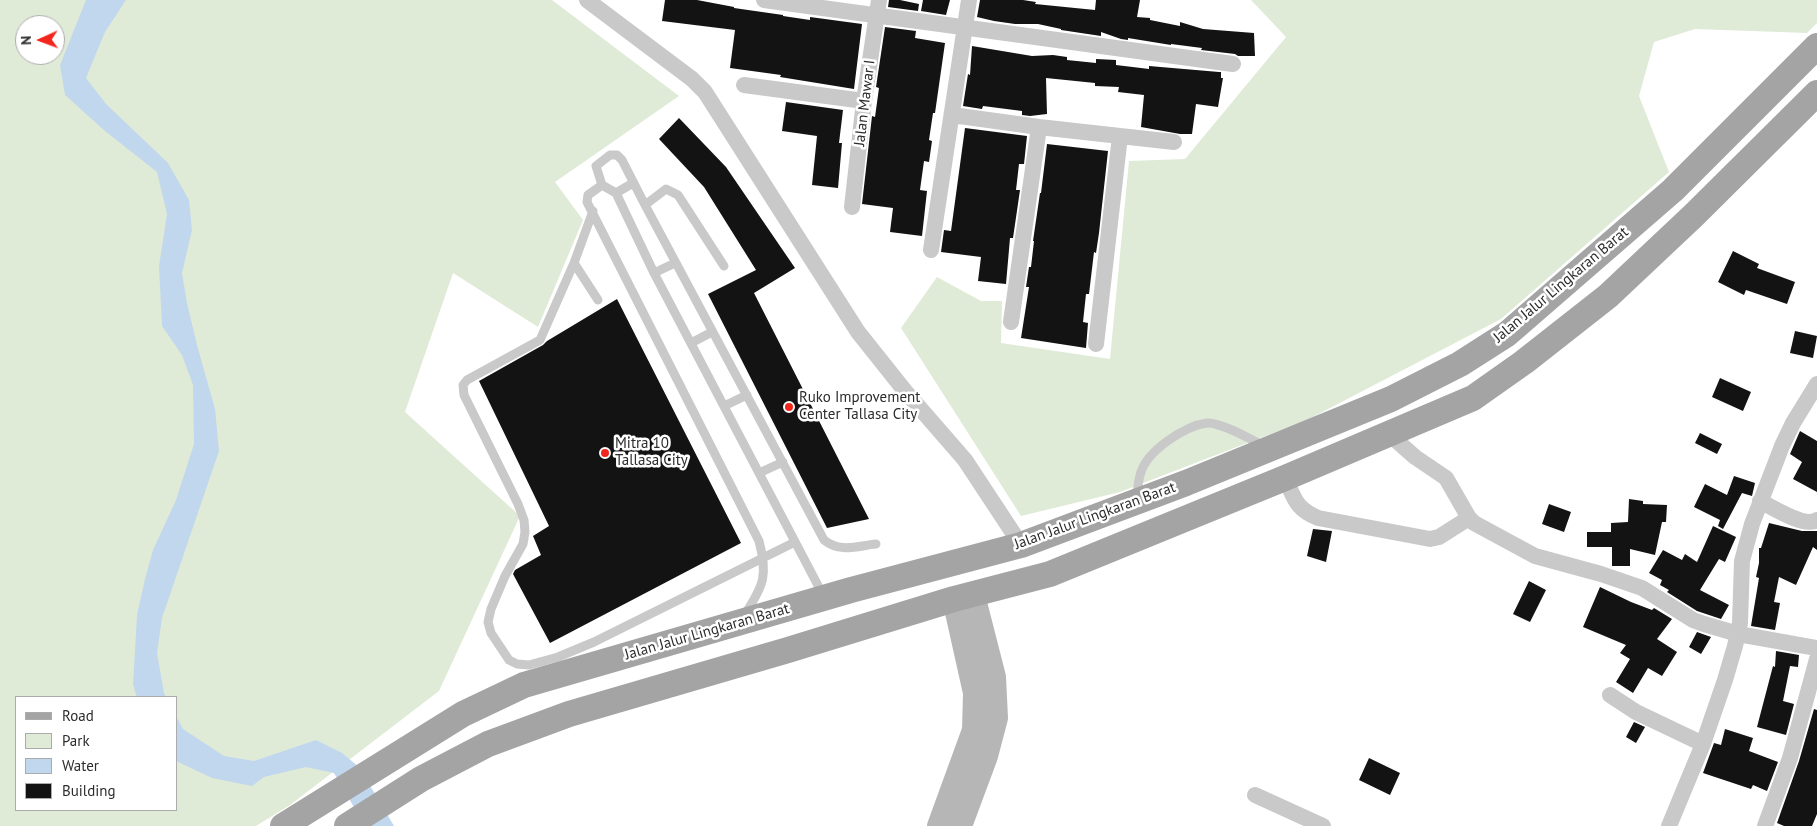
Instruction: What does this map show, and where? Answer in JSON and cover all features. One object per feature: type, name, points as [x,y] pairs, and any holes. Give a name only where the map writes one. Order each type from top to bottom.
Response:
[{"type":"main road","name":"Jalan Jalur Lingkaran Barat","points":[[283,826],[399,752],[463,714],[524,685],[825,598],[1022,545],[1136,502],[1391,399],[1468,359],[1507,334],[1672,190],[1817,46]]},
{"type":"main road","points":[[347,826],[421,779],[488,744],[569,714],[963,597],[1050,574],[1285,478],[1473,398],[1524,362],[1608,296],[1694,215],[1817,93]]},
{"type":"main road","points":[[1672,190],[1694,215]]},
{"type":"main road","points":[[939,826],[974,730],[974,693],[963,597]]},
{"type":"main road","points":[[960,826],[986,756],[996,718],[994,677],[963,597]]},
{"type":"main road","points":[[776,612],[788,650]]},
{"type":"street","points":[[587,0],[692,78],[705,92],[858,332],[965,460],[1022,545]]},
{"type":"street","points":[[764,0],[878,8],[965,28],[1233,64]]},
{"type":"street","points":[[931,250],[969,0]]},
{"type":"street","name":"Jalan Mawar I","points":[[852,207],[864,102],[878,8]]},
{"type":"street","points":[[744,84],[864,102]]},
{"type":"street","points":[[952,115],[1174,142]]},
{"type":"street","points":[[1011,322],[1039,127]]},
{"type":"street","points":[[1096,344],[1120,136]]},
{"type":"street","points":[[1669,826],[1703,744],[1725,680],[1738,634],[1742,561],[1760,501],[1793,423],[1817,384]]},
{"type":"street","points":[[1389,434],[1415,457],[1446,478],[1469,518],[1474,523],[1535,556],[1636,585],[1693,620],[1738,634],[1817,648]]},
{"type":"street","points":[[1285,478],[1298,506],[1305,512],[1318,518],[1430,539],[1439,537],[1469,518]]},
{"type":"street","points":[[1760,501],[1807,522],[1812,523],[1817,520]]},
{"type":"street","points":[[1765,826],[1790,758],[1817,659]]},
{"type":"street","points":[[1610,695],[1644,716],[1703,744]]},
{"type":"street","points":[[1255,795],[1321,826]]},
{"type":"lane","points":[[825,598],[654,273],[616,193],[602,185],[596,166],[610,155],[617,155],[622,160],[633,184],[824,540],[833,546],[843,548],[876,544]]},
{"type":"lane","points":[[616,193],[633,184]]},
{"type":"lane","points":[[602,185],[588,195],[587,202],[759,541],[765,572],[760,590],[740,623]]},
{"type":"lane","points":[[645,205],[666,189],[678,195],[724,266]]},
{"type":"lane","points":[[593,211],[574,263],[540,340],[467,380],[463,388],[464,395],[518,504],[524,520],[523,544],[505,576],[491,609],[488,622],[492,633],[509,660],[517,664],[529,665],[558,657],[594,642],[795,542]]},
{"type":"lane","points":[[574,263],[598,300]]},
{"type":"lane","points":[[654,273],[675,263]]},
{"type":"lane","points":[[691,344],[712,332]]},
{"type":"lane","points":[[724,406],[747,395]]},
{"type":"lane","points":[[1136,502],[1141,472],[1148,458],[1180,432],[1208,423],[1238,432],[1269,449]]},
{"type":"lane","points":[[759,473],[782,462]]},
{"type":"green space","points":[[0,0],[552,0],[679,96],[555,182],[583,220],[538,327],[453,273],[405,412],[520,516],[439,691],[290,805],[256,826],[0,826]]},
{"type":"green space","points":[[1251,0],[1817,0],[1817,23],[1807,33],[1695,29],[1654,42],[1639,96],[1669,172],[1501,319],[1307,420],[1120,492],[1021,516],[901,328],[937,277],[981,301],[1002,301],[1001,343],[1110,359],[1129,161],[1185,159],[1286,37]]},
{"type":"water","points":[[86,0],[126,0],[105,32],[86,78],[106,104],[168,163],[189,200],[192,230],[182,273],[197,345],[215,409],[219,451],[162,618],[157,653],[166,696],[137,696],[133,685],[137,615],[145,579],[153,550],[176,500],[194,444],[193,385],[182,355],[162,326],[159,266],[167,214],[157,172],[105,131],[65,95],[60,65],[65,65],[65,52]]},
{"type":"water","points":[[178,720],[183,729],[224,756],[254,761],[316,740],[342,753],[359,767],[394,826],[365,826],[334,773],[306,767],[264,777],[252,786],[212,778],[178,762]]},
{"type":"building","points":[[665,0],[697,0],[810,20],[810,17],[862,24],[854,89],[780,77],[781,75],[730,68],[735,30],[662,21]]},
{"type":"building","points":[[889,0],[919,4],[918,11],[888,7]]},
{"type":"building","points":[[923,0],[950,0],[946,15],[921,11]]},
{"type":"building","points":[[980,0],[1023,0],[1036,2],[1035,4],[1095,10],[1096,0],[1140,0],[1137,17],[1150,18],[1150,20],[1180,26],[1180,22],[1203,29],[1254,33],[1255,56],[1238,56],[1201,50],[1202,48],[1128,38],[1128,40],[1121,39],[1101,32],[1101,36],[1061,30],[1038,24],[1015,24],[994,21],[977,17]]},
{"type":"building","points":[[885,27],[916,31],[915,38],[945,43],[935,113],[933,113],[929,140],[932,141],[929,162],[924,161],[920,190],[927,191],[922,236],[890,232],[893,208],[862,204],[872,116],[875,117],[879,88],[876,87]]},
{"type":"building","points":[[972,46],[1032,56],[1053,55],[1067,57],[1067,60],[1096,63],[1096,59],[1116,60],[1116,65],[1149,69],[1149,66],[1221,72],[1221,78],[1223,78],[1218,107],[1196,104],[1192,134],[1180,134],[1141,127],[1144,95],[1118,92],[1119,87],[1095,86],[1095,83],[1046,78],[1047,114],[1030,116],[1022,115],[1022,111],[983,106],[982,109],[963,106],[968,74],[970,75]]},
{"type":"building","points":[[786,102],[843,110],[839,143],[842,143],[838,188],[812,185],[817,136],[782,131]]},
{"type":"building","name":"Ruko Improvement Center Tallasa City","points":[[679,118],[726,167],[795,268],[754,293],[869,519],[827,528],[708,294],[756,270],[704,187],[659,139]]},
{"type":"building","points":[[965,128],[1027,136],[1024,164],[1019,164],[1016,190],[1020,190],[1013,238],[1010,238],[1006,284],[978,281],[981,257],[941,252],[944,230],[951,231]]},
{"type":"building","points":[[1047,144],[1108,151],[1096,253],[1094,252],[1089,294],[1086,294],[1083,322],[1088,323],[1086,348],[1021,338],[1029,287],[1026,287],[1029,267],[1031,267]]},
{"type":"building","points":[[1733,251],[1759,264],[1757,268],[1795,282],[1787,304],[1746,290],[1744,295],[1718,282]]},
{"type":"building","name":"Mitra 10 Tallasa City","points":[[617,299],[741,543],[550,643],[513,574],[515,570],[541,555],[533,536],[549,526],[479,381],[543,345]]},
{"type":"building","points":[[1795,331],[1817,336],[1813,358],[1790,353]]},
{"type":"building","points":[[1720,378],[1751,392],[1743,411],[1712,397]]},
{"type":"building","points":[[1800,431],[1817,441],[1817,492],[1793,479],[1802,462],[1790,454]]},
{"type":"building","points":[[1700,433],[1722,444],[1717,454],[1695,443]]},
{"type":"building","points":[[1734,476],[1755,483],[1752,496],[1742,493],[1723,529],[1718,526],[1720,520],[1694,507],[1705,484],[1727,495]]},
{"type":"building","points":[[1629,499],[1643,501],[1643,504],[1667,505],[1666,522],[1662,522],[1655,555],[1630,549],[1630,566],[1612,566],[1612,547],[1587,547],[1587,532],[1611,532],[1611,523],[1628,522]]},
{"type":"building","points":[[1549,504],[1571,512],[1564,532],[1542,524]]},
{"type":"building","points":[[1769,523],[1802,531],[1817,531],[1817,550],[1813,547],[1796,585],[1779,577],[1774,602],[1780,603],[1775,630],[1751,626],[1759,578],[1756,577],[1759,563],[1759,548],[1761,548]]},
{"type":"building","points":[[1713,526],[1736,537],[1725,562],[1719,559],[1700,590],[1729,605],[1721,619],[1697,611],[1667,592],[1669,590],[1660,585],[1662,580],[1649,573],[1663,550],[1682,560],[1685,554],[1697,562]]},
{"type":"building","points":[[1313,529],[1332,531],[1326,562],[1307,556]]},
{"type":"building","points":[[1529,581],[1546,590],[1530,622],[1513,614]]},
{"type":"building","points":[[1600,587],[1631,602],[1652,610],[1654,608],[1672,619],[1657,639],[1677,652],[1662,676],[1648,668],[1633,693],[1616,682],[1630,659],[1620,653],[1626,645],[1583,627]]},
{"type":"building","points":[[1697,632],[1711,637],[1701,654],[1689,647]]},
{"type":"building","points":[[1776,651],[1799,655],[1798,667],[1790,666],[1783,701],[1794,704],[1786,735],[1757,727],[1773,666],[1775,667]]},
{"type":"building","points":[[1814,709],[1817,710],[1817,814],[1812,826],[1784,826],[1777,823],[1799,761]]},
{"type":"building","points":[[1634,722],[1645,727],[1636,743],[1626,737]]},
{"type":"building","points":[[1725,729],[1753,738],[1749,751],[1778,762],[1767,791],[1753,785],[1751,789],[1703,773],[1714,743],[1721,745]]},
{"type":"building","points":[[1369,758],[1400,773],[1390,795],[1359,780]]},
{"type":"place","name":"Ruko Improvement Center Tallasa City","points":[[789,407]]},
{"type":"place","name":"Mitra 10 Tallasa City","points":[[605,453]]}]
